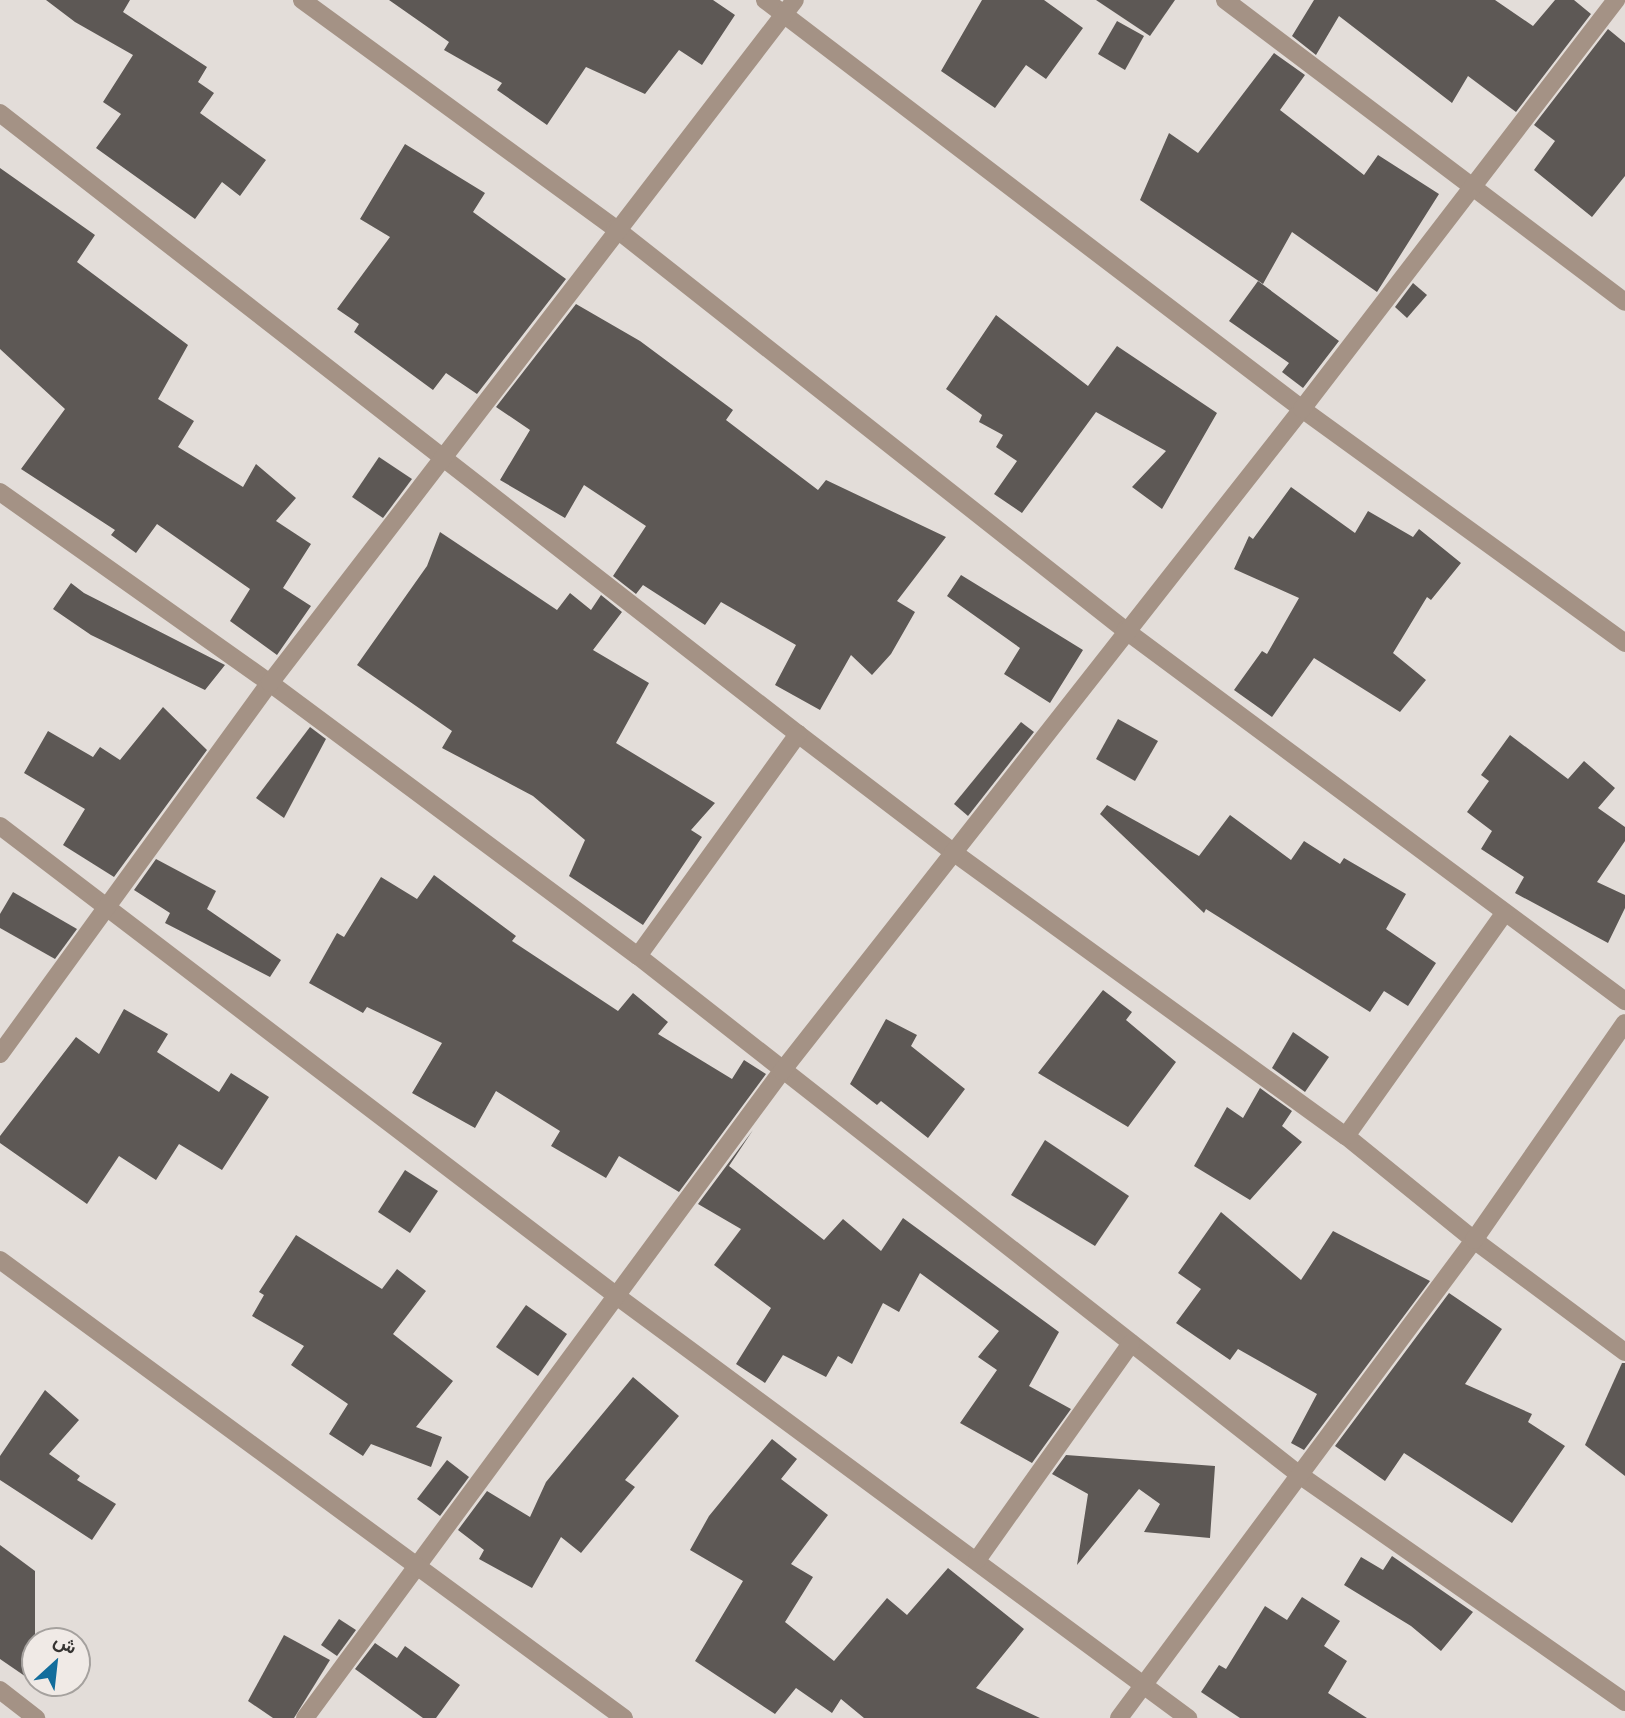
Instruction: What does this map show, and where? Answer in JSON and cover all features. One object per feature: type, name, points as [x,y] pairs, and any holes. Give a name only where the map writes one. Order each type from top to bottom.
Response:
[{"type":"street","points":[[302,0],[615,228],[1125,630],[1504,914],[1625,1001]]},
{"type":"street","points":[[765,0],[789,7],[1303,409],[1625,643]]},
{"type":"street","points":[[1225,0],[1625,302]]},
{"type":"street","points":[[305,1718],[618,1297],[782,1071],[1125,630],[1303,409],[1615,0]]},
{"type":"street","points":[[0,1054],[105,905],[270,683],[615,228],[789,7]]},
{"type":"street","points":[[0,113],[444,455],[798,734],[953,852],[1346,1136],[1474,1240],[1625,1352]]},
{"type":"street","points":[[0,492],[270,683],[638,956],[1301,1476],[1625,1702]]},
{"type":"street","points":[[638,956],[798,734]]},
{"type":"street","points":[[0,826],[618,1297],[1188,1718]]},
{"type":"street","points":[[1346,1136],[1504,914]]},
{"type":"street","points":[[1119,1718],[1474,1240],[1625,1024]]},
{"type":"street","points":[[0,1260],[624,1718]]},
{"type":"street","points":[[977,1560],[1130,1343]]},
{"type":"street","points":[[0,1690],[36,1718]]},
{"type":"building","points":[[46,0],[130,0],[123,12],[207,67],[198,82],[214,93],[200,113],[266,160],[240,196],[222,182],[195,219],[96,148],[121,114],[103,102],[133,55],[75,22]]},
{"type":"building","points":[[389,0],[713,0],[735,15],[702,65],[679,50],[645,94],[586,67],[547,125],[497,90],[502,83],[444,50],[449,42]]},
{"type":"building","points":[[982,0],[1044,0],[1083,28],[1046,79],[1026,65],[995,108],[941,71]]},
{"type":"building","points":[[1096,0],[1175,0],[1150,36]]},
{"type":"building","points":[[1314,0],[1495,0],[1533,26],[1555,0],[1574,0],[1591,14],[1516,112],[1468,76],[1452,103],[1339,16],[1316,55],[1292,36]]},
{"type":"building","points":[[1117,21],[1144,36],[1125,70],[1098,54]]},
{"type":"building","points":[[1608,29],[1625,43],[1625,176],[1592,217],[1534,170],[1555,141],[1534,125]]},
{"type":"building","points":[[1274,53],[1305,75],[1280,110],[1364,175],[1378,155],[1439,194],[1377,292],[1292,232],[1263,284],[1140,200],[1169,133],[1198,153]]},
{"type":"building","points":[[405,144],[485,193],[473,212],[566,279],[477,394],[446,373],[433,390],[354,332],[359,324],[337,309],[390,237],[360,219]]},
{"type":"building","points":[[0,168],[95,235],[77,262],[188,345],[158,399],[194,421],[178,447],[243,487],[256,464],[296,498],[276,521],[311,544],[283,588],[311,606],[277,655],[230,621],[250,589],[157,524],[136,553],[111,535],[115,530],[21,469],[65,409],[0,349]]},
{"type":"building","points":[[1258,281],[1339,341],[1303,388],[1282,372],[1289,363],[1229,321]]},
{"type":"building","points":[[1413,283],[1427,295],[1407,318],[1395,307]]},
{"type":"building","points":[[576,304],[640,341],[733,410],[726,420],[818,490],[826,480],[946,537],[897,601],[915,612],[891,654],[872,675],[851,655],[820,710],[775,685],[796,645],[721,602],[705,625],[643,585],[636,594],[613,576],[646,526],[584,485],[565,518],[500,480],[530,430],[496,407]]},
{"type":"building","points":[[996,315],[1088,386],[1117,346],[1217,413],[1162,509],[1132,487],[1166,451],[1096,412],[1022,513],[994,494],[1017,461],[996,447],[1003,435],[979,422],[982,415],[946,389]]},
{"type":"building","points":[[379,457],[412,479],[383,518],[352,497]]},
{"type":"building","points":[[1291,487],[1355,533],[1368,511],[1413,537],[1419,529],[1461,563],[1431,600],[1427,597],[1393,653],[1426,680],[1400,712],[1314,658],[1272,717],[1234,690],[1262,651],[1267,654],[1299,598],[1234,569],[1249,536],[1253,539]]},
{"type":"building","points":[[440,532],[557,610],[570,593],[591,610],[601,595],[622,612],[593,650],[649,683],[616,743],[715,803],[691,830],[702,837],[643,925],[569,876],[585,840],[533,796],[442,748],[452,731],[357,665],[427,566]]},
{"type":"building","points":[[961,575],[1083,650],[1050,703],[1004,674],[1020,648],[947,596]]},
{"type":"building","points":[[71,583],[84,593],[225,665],[205,690],[91,635],[53,609]]},
{"type":"building","points":[[163,707],[207,750],[114,877],[63,845],[85,809],[24,773],[48,731],[93,757],[100,747],[120,760]]},
{"type":"building","points":[[1118,719],[1158,741],[1135,781],[1096,759]]},
{"type":"building","points":[[1021,722],[1034,732],[968,816],[954,804]]},
{"type":"building","points":[[310,727],[326,739],[284,818],[256,798]]},
{"type":"building","points":[[1510,735],[1568,779],[1584,761],[1615,788],[1598,808],[1625,827],[1625,841],[1597,882],[1625,895],[1625,908],[1608,943],[1515,893],[1524,877],[1481,849],[1492,831],[1467,812],[1489,781],[1481,775]]},
{"type":"building","points":[[1107,805],[1199,856],[1230,815],[1291,860],[1304,841],[1340,864],[1344,858],[1406,894],[1386,929],[1436,963],[1408,1006],[1384,991],[1370,1012],[1206,909],[1204,913],[1100,814]]},
{"type":"building","points":[[156,859],[216,891],[207,909],[281,960],[270,977],[165,923],[170,913],[134,890]]},
{"type":"building","points":[[434,875],[516,936],[512,941],[618,1011],[633,993],[668,1022],[658,1034],[732,1079],[744,1060],[766,1074],[679,1192],[619,1156],[606,1178],[551,1146],[560,1131],[496,1091],[475,1128],[412,1093],[442,1043],[367,1007],[363,1013],[309,983],[337,933],[344,937],[381,877],[417,899]]},
{"type":"building","points":[[13,892],[77,929],[55,959],[0,928],[0,914]]},
{"type":"building","points":[[1103,990],[1132,1012],[1126,1020],[1176,1062],[1128,1127],[1038,1073]]},
{"type":"building","points":[[124,1009],[168,1034],[157,1052],[219,1092],[231,1073],[269,1097],[222,1170],[179,1144],[156,1180],[119,1156],[87,1204],[0,1143],[0,1136],[76,1037],[99,1054]]},
{"type":"building","points":[[886,1019],[917,1035],[911,1046],[965,1089],[928,1138],[881,1101],[877,1105],[850,1084]]},
{"type":"building","points":[[1293,1032],[1329,1057],[1305,1092],[1272,1068]]},
{"type":"building","points":[[1260,1088],[1292,1111],[1282,1126],[1302,1142],[1250,1200],[1194,1166],[1227,1107],[1243,1118]]},
{"type":"building","points":[[753,1130],[729,1166],[824,1240],[843,1219],[881,1251],[903,1218],[1059,1332],[1029,1386],[1071,1409],[1032,1463],[960,1423],[997,1370],[978,1357],[999,1331],[920,1273],[899,1312],[883,1303],[852,1364],[838,1356],[826,1377],[783,1355],[765,1383],[736,1364],[771,1308],[714,1265],[741,1229],[698,1204]]},
{"type":"building","points":[[1045,1140],[1129,1196],[1095,1246],[1011,1195]]},
{"type":"building","points":[[405,1170],[438,1191],[410,1233],[378,1212]]},
{"type":"building","points":[[1221,1212],[1301,1280],[1333,1231],[1430,1281],[1304,1450],[1291,1443],[1317,1394],[1238,1349],[1230,1360],[1176,1323],[1201,1289],[1178,1273]]},
{"type":"building","points":[[296,1235],[382,1289],[397,1269],[426,1291],[393,1334],[453,1381],[416,1427],[442,1437],[431,1467],[371,1444],[363,1456],[329,1434],[348,1404],[291,1365],[304,1346],[252,1316],[264,1295],[259,1292]]},
{"type":"building","points":[[1449,1293],[1502,1329],[1465,1384],[1532,1414],[1528,1422],[1565,1446],[1512,1523],[1404,1453],[1385,1481],[1335,1446]]},
{"type":"building","points":[[526,1305],[567,1334],[538,1376],[496,1347]]},
{"type":"building","points":[[1622,1363],[1625,1363],[1625,1476],[1585,1445]]},
{"type":"building","points":[[633,1377],[679,1416],[625,1480],[635,1487],[581,1553],[561,1537],[532,1588],[479,1559],[484,1550],[458,1530],[487,1491],[530,1517],[546,1482]]},
{"type":"building","points":[[45,1390],[79,1420],[49,1454],[80,1476],[77,1480],[116,1504],[92,1540],[0,1480],[0,1456]]},
{"type":"building","points":[[772,1439],[797,1459],[781,1479],[828,1515],[791,1564],[813,1577],[785,1622],[834,1661],[887,1598],[907,1615],[948,1568],[1024,1629],[976,1688],[1040,1718],[864,1718],[841,1699],[832,1713],[796,1688],[775,1714],[695,1661],[743,1581],[690,1550],[709,1516]]},
{"type":"building","points":[[1066,1455],[1215,1466],[1210,1538],[1144,1532],[1160,1504],[1139,1489],[1077,1565],[1088,1494],[1052,1474]]},
{"type":"building","points":[[447,1460],[469,1477],[440,1516],[417,1499]]},
{"type":"building","points":[[0,1545],[35,1571],[35,1627],[21,1627],[21,1673],[0,1659]]},
{"type":"building","points":[[1392,1556],[1473,1612],[1441,1651],[1411,1626],[1344,1585],[1361,1557],[1383,1570]]},
{"type":"building","points":[[1302,1597],[1340,1621],[1324,1646],[1347,1661],[1328,1693],[1367,1718],[1240,1718],[1201,1692],[1219,1665],[1226,1669],[1265,1606],[1287,1620]]},
{"type":"building","points":[[339,1619],[356,1630],[337,1656],[321,1645]]},
{"type":"building","points":[[284,1635],[330,1660],[294,1718],[273,1718],[248,1701]]},
{"type":"building","points":[[375,1643],[397,1658],[405,1646],[460,1685],[436,1718],[423,1718],[355,1669]]}]
